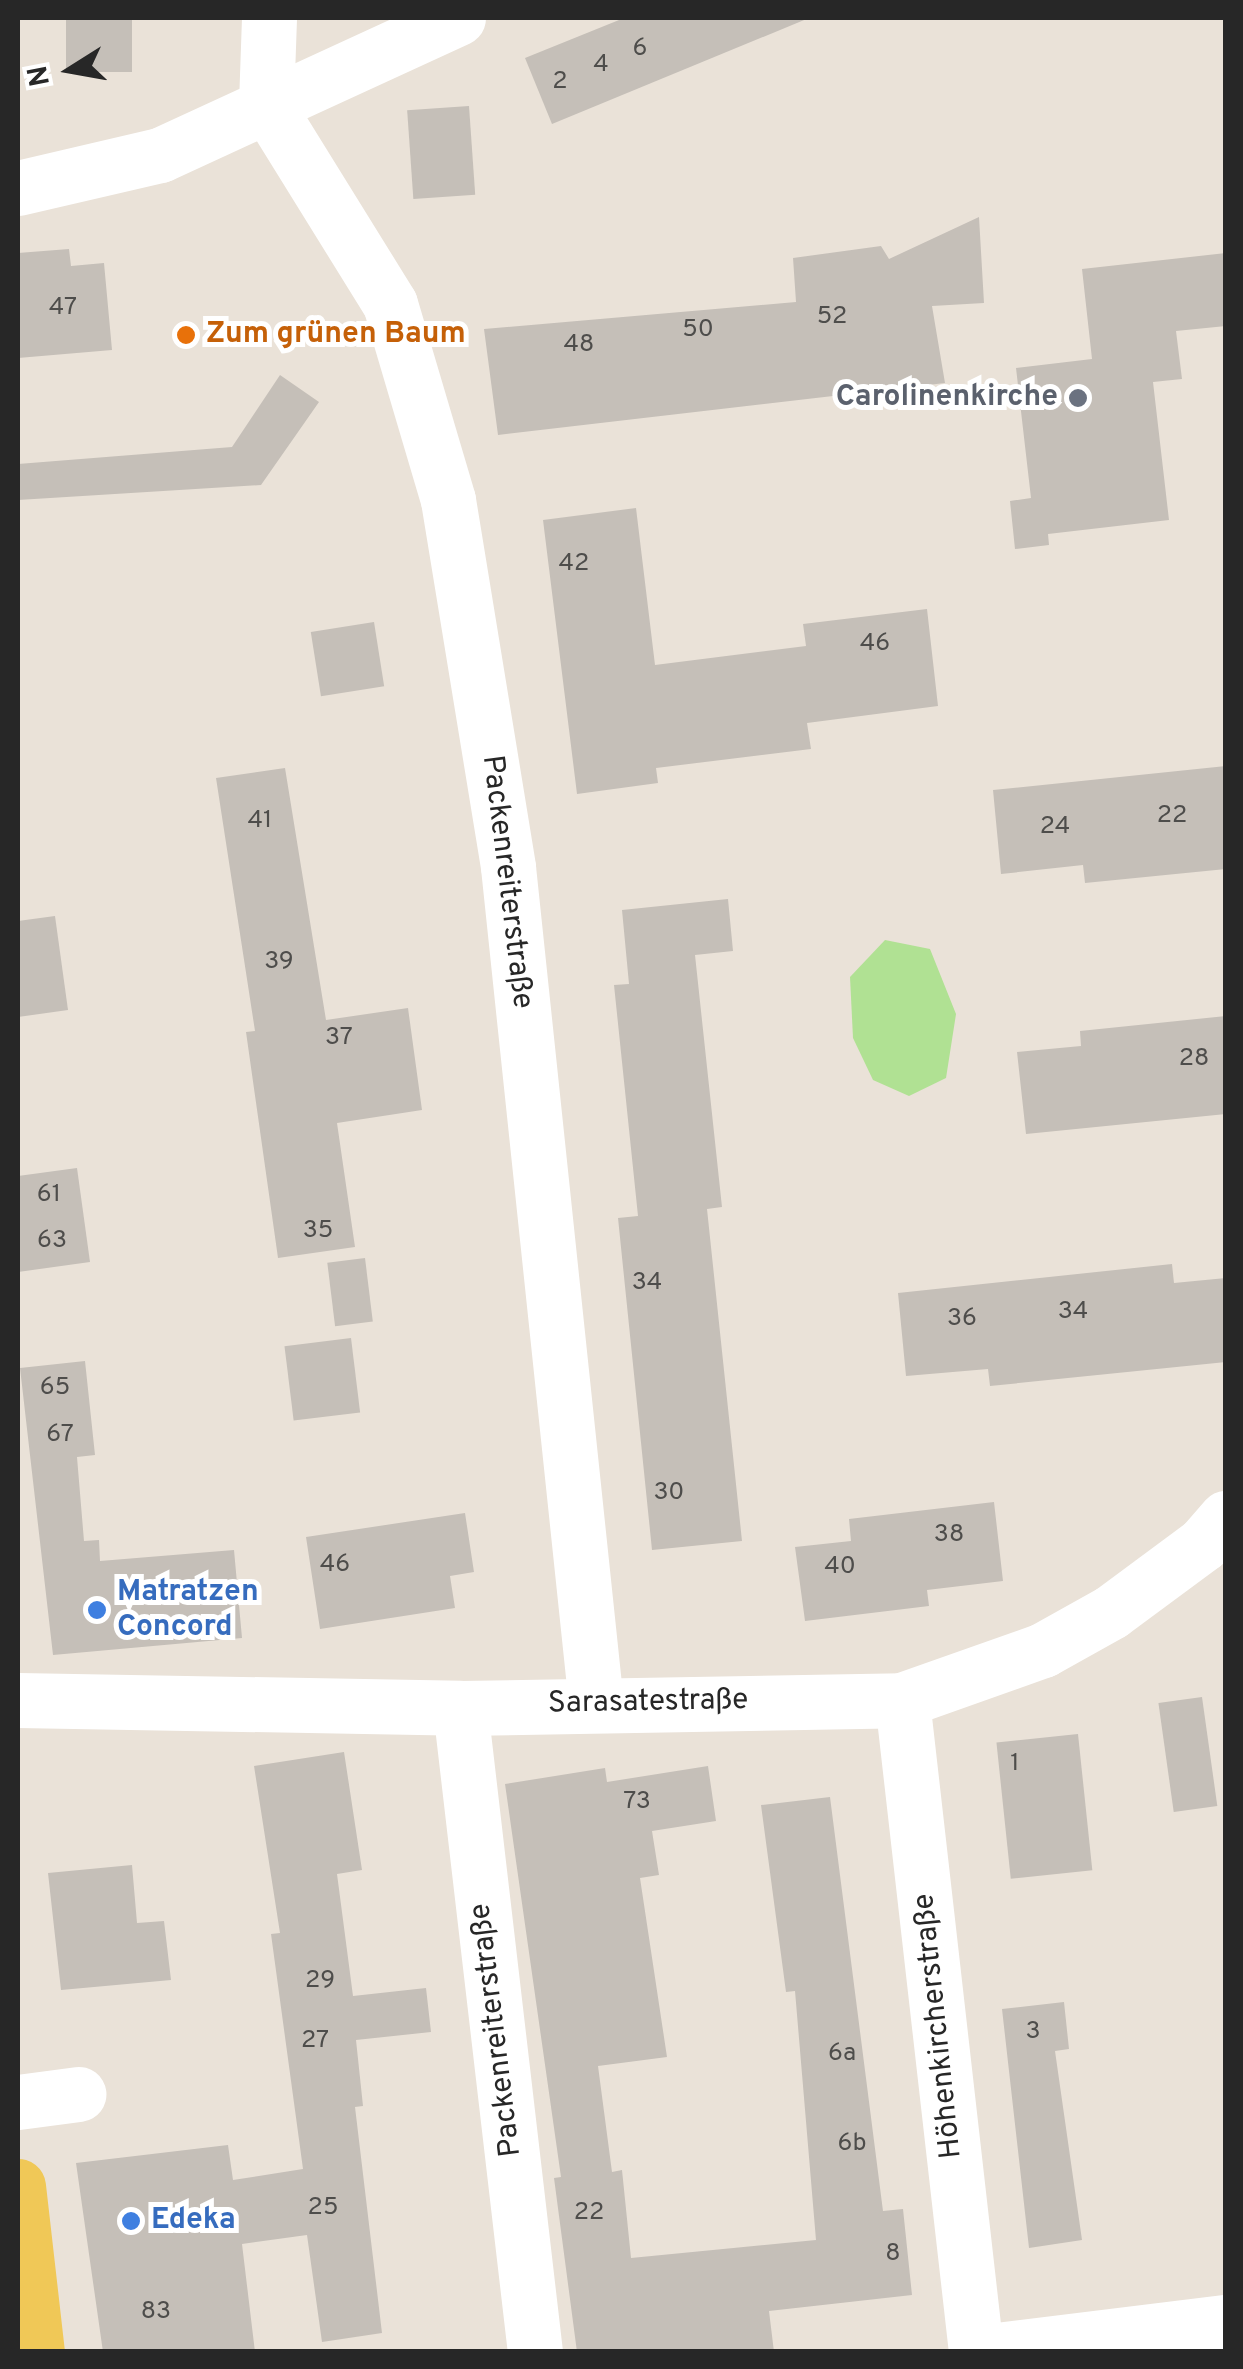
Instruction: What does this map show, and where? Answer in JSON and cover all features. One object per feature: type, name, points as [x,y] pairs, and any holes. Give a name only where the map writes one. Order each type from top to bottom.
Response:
[{"type":"main road","points":[[18,2189],[37,2352]]},
{"type":"street","points":[[266,104],[269,18]]},
{"type":"street","points":[[18,188],[160,155],[458,18]]},
{"type":"street","name":"Packenreiterstraße","points":[[266,104],[390,304],[448,500],[508,867],[596,1704]]},
{"type":"street","name":"Sarasatestraße","points":[[18,1700],[460,1708],[902,1700],[1043,1650],[1111,1612],[1203,1544],[1226,1518]]},
{"type":"street","name":"Höhenkircherstraße","points":[[902,1700],[978,2352]]},
{"type":"street","name":"Packenreiterstraße","points":[[460,1708],[535,2352]]},
{"type":"street","points":[[18,2102],[78,2094]]},
{"type":"street","points":[[978,2352],[1226,2322]]},
{"type":"green space","points":[[885,940],[930,949],[956,1014],[946,1078],[909,1096],[873,1080],[853,1038],[850,977]]},
{"type":"building","points":[[66,18],[132,18],[132,72],[66,72]]},
{"type":"building","points":[[624,18],[809,18],[552,124],[525,58]]},
{"type":"building","points":[[469,106],[475,195],[413,199],[407,110]]},
{"type":"building","points":[[979,217],[984,303],[932,306],[945,383],[498,435],[484,329],[796,302],[793,258],[881,246],[889,259]]},
{"type":"building","points":[[69,249],[71,266],[104,263],[112,350],[18,358],[18,253]]},
{"type":"building","name":"Carolinenkirche","points":[[1226,253],[1226,326],[1176,331],[1182,379],[1153,382],[1169,520],[1048,534],[1049,545],[1015,549],[1010,501],[1031,498],[1016,368],[1092,359],[1082,269]]},
{"type":"building","points":[[280,375],[319,402],[261,485],[18,500],[18,464],[232,447]]},
{"type":"building","points":[[636,508],[655,665],[806,646],[803,624],[927,609],[938,706],[807,723],[811,749],[656,768],[658,783],[577,794],[543,520]]},
{"type":"building","points":[[374,622],[384,686],[321,696],[311,632]]},
{"type":"building","points":[[1226,766],[1226,869],[1085,883],[1083,865],[1001,874],[993,790]]},
{"type":"building","points":[[285,768],[326,1020],[408,1008],[422,1110],[337,1123],[355,1247],[278,1258],[246,1032],[255,1031],[216,778]]},
{"type":"building","points":[[728,899],[733,951],[695,955],[722,1207],[707,1209],[742,1541],[652,1550],[618,1218],[638,1216],[614,985],[629,984],[622,910]]},
{"type":"building","points":[[55,916],[68,1010],[18,1017],[18,921]]},
{"type":"building","points":[[1226,1016],[1226,1114],[1026,1134],[1017,1052],[1081,1046],[1080,1031]]},
{"type":"building","points":[[77,1168],[90,1262],[18,1272],[18,1176]]},
{"type":"building","points":[[365,1258],[373,1322],[335,1326],[327,1263]]},
{"type":"building","points":[[1172,1264],[1174,1283],[1226,1278],[1226,1362],[990,1386],[988,1369],[906,1376],[898,1293]]},
{"type":"building","points":[[351,1338],[360,1412],[294,1421],[284,1346]]},
{"type":"building","points":[[85,1361],[95,1455],[77,1457],[84,1541],[99,1540],[100,1561],[234,1550],[242,1638],[53,1655],[20,1368]]},
{"type":"building","points":[[994,1502],[1003,1581],[927,1590],[929,1606],[805,1621],[795,1547],[851,1541],[849,1519]]},
{"type":"building","points":[[465,1513],[474,1572],[450,1576],[455,1608],[320,1629],[306,1537]]},
{"type":"building","points":[[1202,1697],[1217,1806],[1174,1812],[1158,1703]]},
{"type":"building","points":[[1078,1734],[1092,1870],[1011,1879],[996,1743]]},
{"type":"building","points":[[344,1752],[362,1870],[337,1874],[353,1996],[426,1988],[431,2032],[356,2040],[363,2106],[355,2107],[382,2333],[322,2342],[307,2235],[242,2244],[255,2352],[103,2352],[76,2163],[228,2145],[233,2180],[303,2169],[271,1934],[280,1933],[254,1766]]},
{"type":"building","points":[[708,1766],[716,1821],[652,1831],[659,1875],[640,1878],[667,2057],[598,2066],[612,2172],[622,2170],[631,2258],[816,2240],[795,1991],[786,1992],[761,1805],[830,1797],[883,2211],[903,2209],[912,2295],[769,2311],[774,2352],[577,2352],[554,2178],[561,2177],[505,1784],[605,1768],[607,1782]]},
{"type":"building","points":[[132,1865],[137,1923],[164,1921],[171,1980],[61,1990],[48,1873]]},
{"type":"building","points":[[1064,2002],[1069,2049],[1055,2051],[1082,2240],[1029,2248],[1002,2009]]},
{"type":"place","name":"Zum grünen Baum","points":[[186,335]]},
{"type":"place","name":"Carolinenkirche","points":[[1078,398]]},
{"type":"place","name":"Matratzen Concord","points":[[97,1610]]},
{"type":"place","name":"Edeka","points":[[131,2221]]}]
